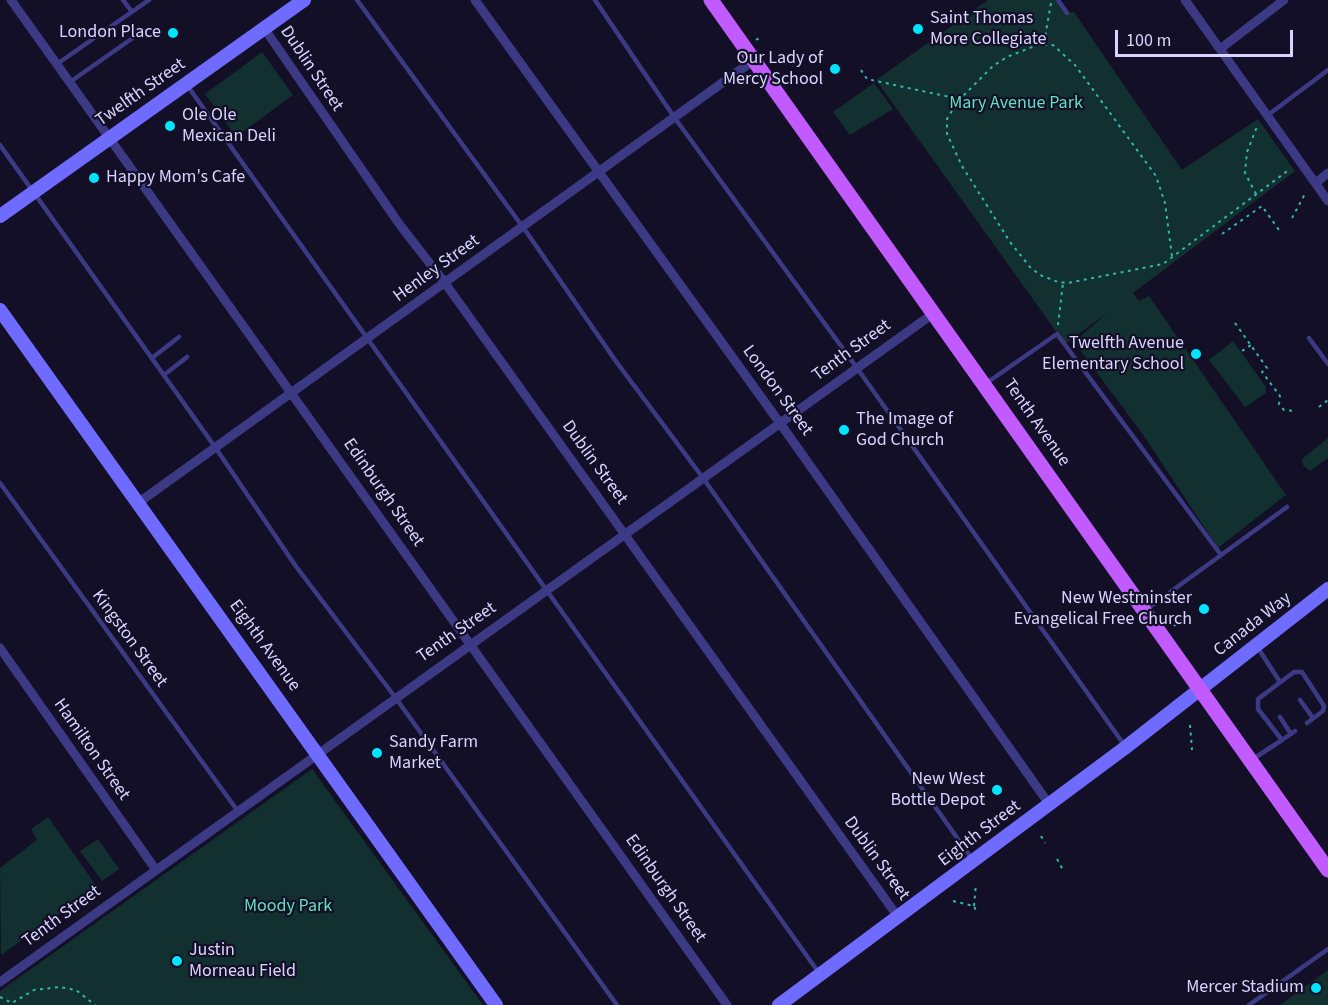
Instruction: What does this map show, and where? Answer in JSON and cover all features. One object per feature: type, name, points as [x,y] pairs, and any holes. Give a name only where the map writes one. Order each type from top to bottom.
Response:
[{"type":"main road","name":"Tenth Avenue","points":[[711,0],[1328,870]]},
{"type":"street","name":"Edinburgh Street","points":[[11,0],[727,1005]]},
{"type":"street","name":"Twelfth Street","points":[[0,216],[304,0]]},
{"type":"street","name":"London Street","points":[[475,0],[1049,804]]},
{"type":"street","points":[[1185,0],[1328,201]]},
{"type":"street","points":[[1220,49],[1284,0]]},
{"type":"street","name":"Dublin Street","points":[[264,28],[333,130],[446,284],[898,917]]},
{"type":"street","name":"Henley Street","points":[[138,502],[446,284],[754,60]]},
{"type":"street","points":[[1316,183],[1328,173]]},
{"type":"street","name":"Eighth Avenue","points":[[0,310],[496,1005]]},
{"type":"street","name":"Tenth Street","points":[[0,982],[237,810],[934,313]]},
{"type":"street","name":"Canada Way","points":[[1201,690],[1328,589]]},
{"type":"street","name":"Hamilton Street","points":[[0,648],[156,870]]},
{"type":"street","name":"Eighth Street","points":[[779,1005],[1201,690]]},
{"type":"lane","points":[[123,0],[132,12]]},
{"type":"lane","points":[[57,64],[149,0]]},
{"type":"lane","points":[[357,0],[523,228],[615,360],[703,478],[974,860]]},
{"type":"lane","points":[[595,0],[674,117],[857,368],[1126,747]]},
{"type":"lane","points":[[1058,0],[1067,13]]},
{"type":"lane","points":[[70,82],[137,35]]},
{"type":"lane","points":[[1268,116],[1328,69]]},
{"type":"lane","points":[[186,84],[548,589],[820,975]]},
{"type":"lane","points":[[0,145],[215,447],[295,565],[395,697],[617,1005]]},
{"type":"lane","points":[[985,384],[1057,334],[1221,555]]},
{"type":"lane","points":[[152,358],[180,337]]},
{"type":"lane","points":[[1309,338],[1328,364]]},
{"type":"lane","points":[[164,375],[187,357]]},
{"type":"lane","name":"Kingston Street","points":[[0,483],[237,810]]},
{"type":"lane","points":[[1144,610],[1287,507]]},
{"type":"lane","points":[[1257,645],[1280,682]]},
{"type":"lane","points":[[1282,740],[1258,709],[1258,699],[1294,672],[1302,672],[1324,706],[1323,711],[1307,723]]},
{"type":"lane","points":[[1285,678],[1289,685]]},
{"type":"lane","points":[[1263,695],[1268,700]]},
{"type":"lane","points":[[1300,700],[1313,718]]},
{"type":"lane","points":[[1251,761],[1293,732],[1280,717]]},
{"type":"lane","points":[[1249,1005],[1328,949]]},
{"type":"path","points":[[1044,43],[1051,0]]},
{"type":"path","points":[[756,39],[762,36]]},
{"type":"path","points":[[1172,256],[1165,203],[1156,176],[1075,65],[1053,45],[1044,43],[1007,57],[993,66],[960,99],[947,119],[946,127],[962,166],[1010,242],[1030,267],[1050,280],[1063,283],[1158,266],[1172,256],[1290,169]]},
{"type":"path","points":[[861,70],[867,79],[960,99]]},
{"type":"path","points":[[1256,194],[1245,173],[1247,152],[1258,124]]},
{"type":"path","points":[[1292,218],[1306,192]]},
{"type":"path","points":[[1222,234],[1262,206],[1279,230]]},
{"type":"path","points":[[1057,334],[1063,283]]},
{"type":"path","points":[[1235,323],[1267,368],[1262,372],[1280,396],[1279,404],[1284,410],[1294,411]]},
{"type":"path","points":[[1242,351],[1251,345]]},
{"type":"path","points":[[1319,407],[1328,400]]},
{"type":"path","points":[[1174,626],[1186,616]]},
{"type":"path","points":[[1190,725],[1192,750]]},
{"type":"path","points":[[1041,836],[1045,843]]},
{"type":"path","points":[[1058,859],[1063,870]]},
{"type":"path","points":[[976,884],[974,906],[977,913]]},
{"type":"path","points":[[953,901],[974,906]]},
{"type":"path","points":[[1,998],[13,1004],[34,990],[59,987],[76,990],[95,1005]]},
{"type":"green space","name":"Mary Avenue Park","points":[[988,0],[1058,0],[1067,13],[1074,12],[1182,170],[1258,119],[1295,171],[1133,293],[1139,301],[1149,296],[1286,495],[1218,548],[1144,436],[1074,342],[1107,313],[1065,344],[876,80]]},
{"type":"green space","points":[[262,52],[293,95],[236,137],[205,94]]},
{"type":"green space","points":[[874,83],[893,109],[850,135],[833,112]]},
{"type":"green space","points":[[1233,341],[1266,387],[1266,393],[1245,407],[1209,360]]},
{"type":"green space","points":[[1328,438],[1328,458],[1310,471],[1303,465],[1302,459]]},
{"type":"green space","name":"Moody Park","points":[[312,769],[483,1005],[0,1005],[0,991]]},
{"type":"green space","points":[[48,817],[97,887],[1,955],[0,868],[37,840],[31,829]]},
{"type":"green space","points":[[98,839],[119,869],[102,881],[80,851]]},
{"type":"green space","name":"Mercer Stadium","points":[[1328,970],[1328,1005],[1280,1005]]},
{"type":"place","name":"Saint Thomas More Collegiate","points":[[918,29]]},
{"type":"place","name":"London Place","points":[[173,33]]},
{"type":"place","name":"Our Lady of Mercy School","points":[[835,69]]},
{"type":"place","name":"Ole Ole Mexican Deli","points":[[170,126]]},
{"type":"place","name":"Happy Mom's Cafe","points":[[94,178]]},
{"type":"place","name":"Twelfth Avenue Elementary School","points":[[1196,354]]},
{"type":"place","name":"The Image of God Church","points":[[844,430]]},
{"type":"place","name":"New Westminster Evangelical Free Church","points":[[1204,609]]},
{"type":"place","name":"Sandy Farm Market","points":[[377,753]]},
{"type":"place","name":"New West Bottle Depot","points":[[997,790]]},
{"type":"place","name":"Justin Morneau Field","points":[[177,961]]},
{"type":"place","name":"Mercer Stadium","points":[[1316,988]]}]
